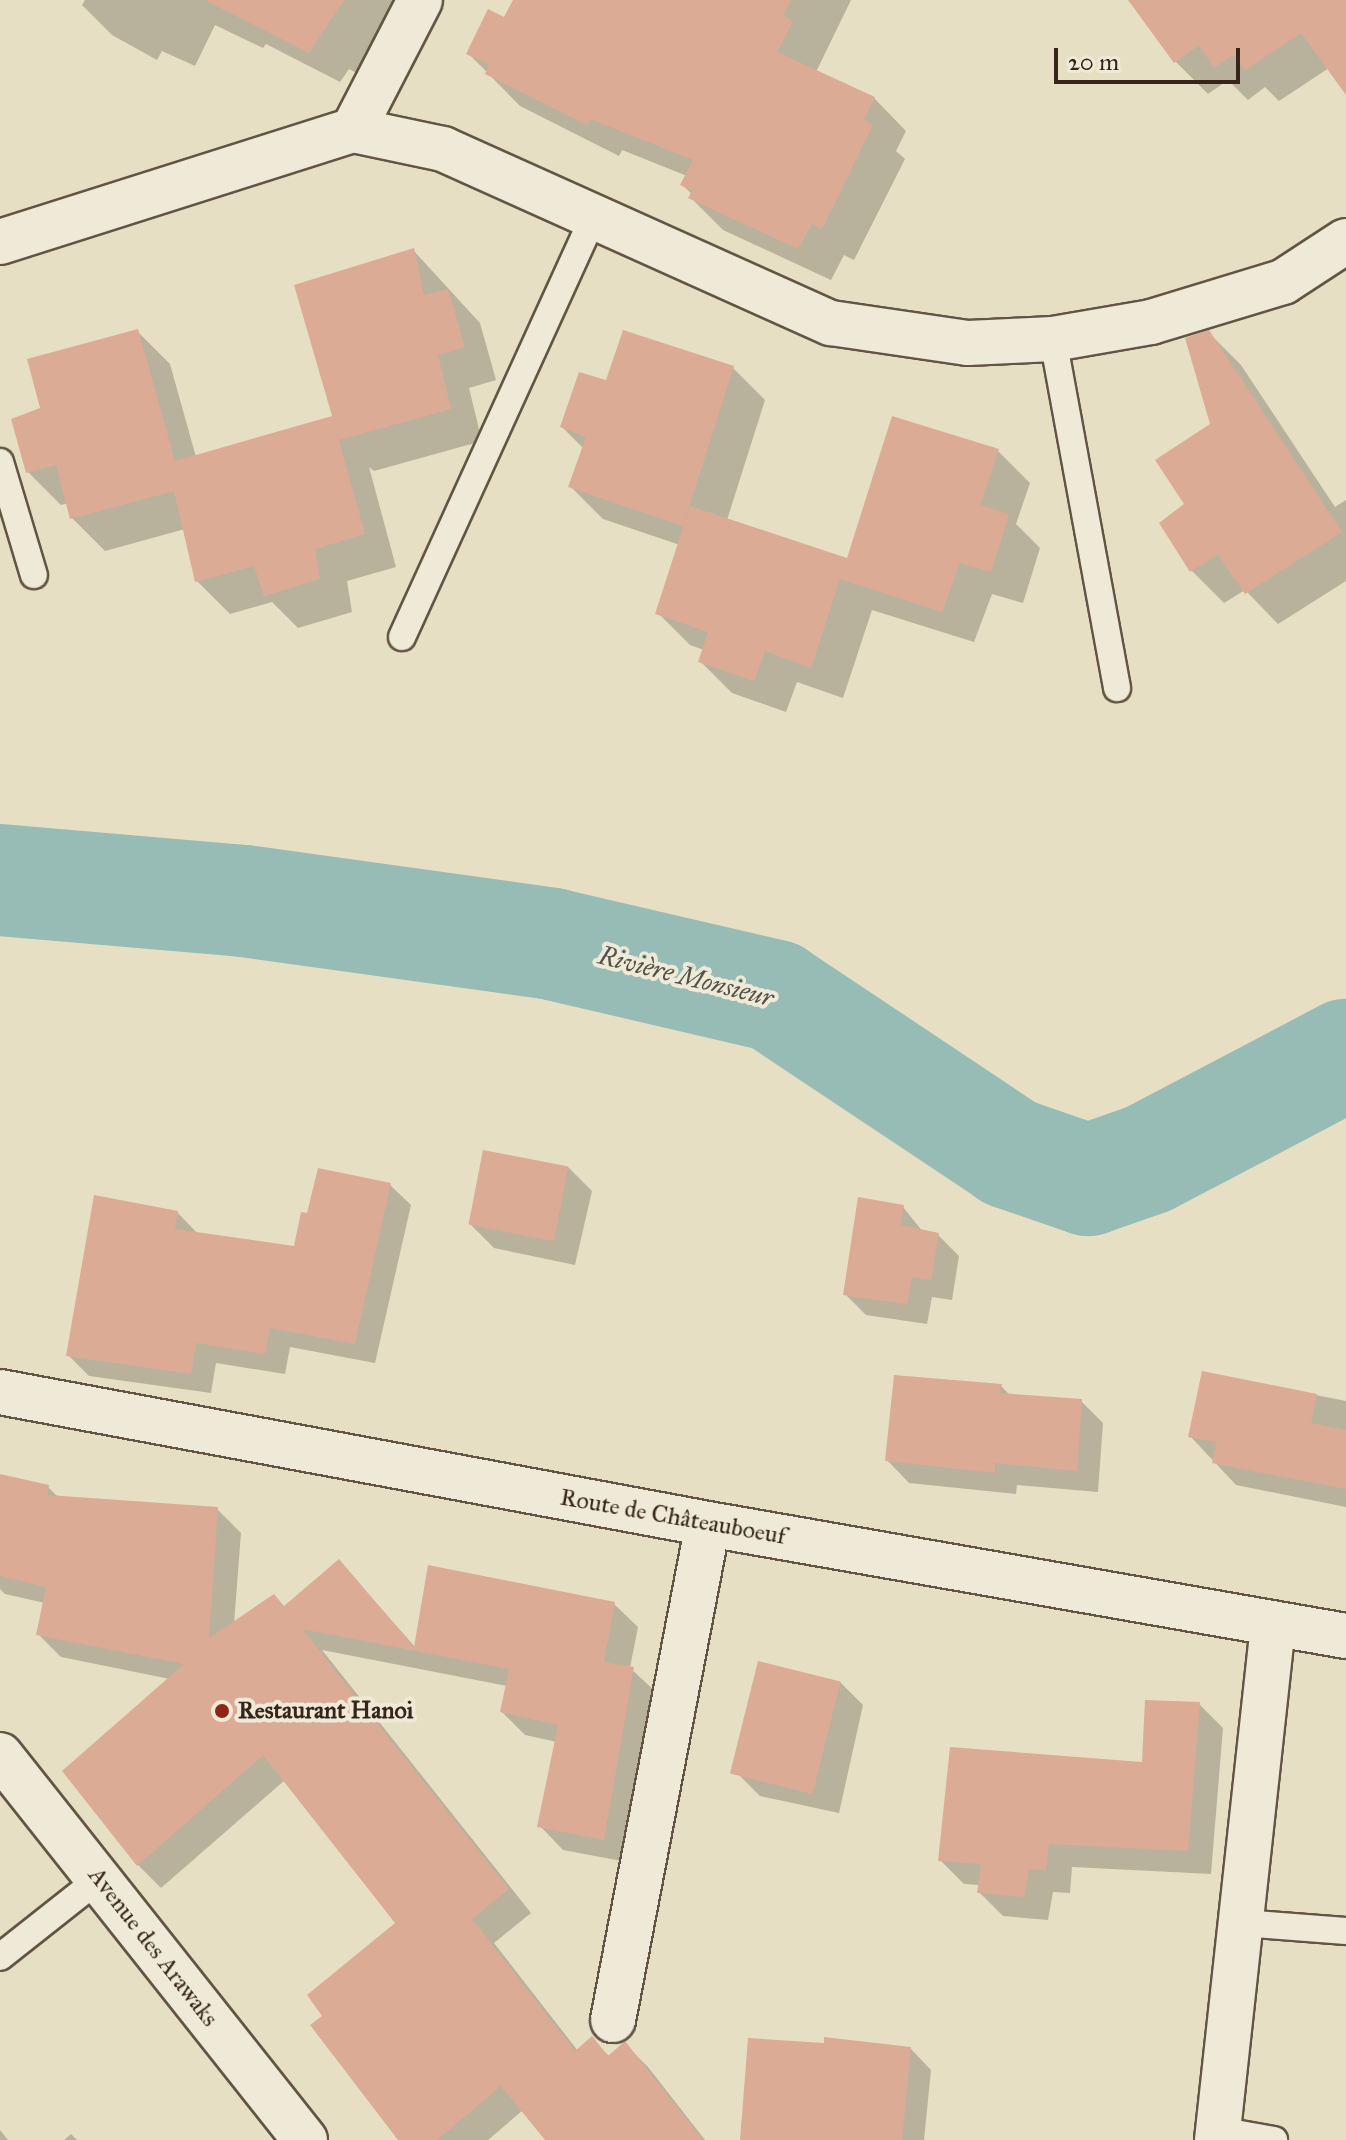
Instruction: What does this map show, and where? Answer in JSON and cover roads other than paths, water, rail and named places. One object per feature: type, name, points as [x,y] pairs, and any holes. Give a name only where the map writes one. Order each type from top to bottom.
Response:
[{"type":"street","points":[[353,130],[420,0]]},
{"type":"street","points":[[0,242],[353,130],[443,149],[831,323],[968,343],[1053,339],[1151,322],[1283,282],[1346,241]]},
{"type":"street","name":"Route de Châteauboeuf","points":[[0,1392],[708,1524],[1346,1636]]},
{"type":"street","points":[[613,2020],[708,1524]]},
{"type":"street","points":[[1218,2135],[1273,1625]]},
{"type":"street","name":"Avenue des Arawaks","points":[[0,1755],[305,2140]]},
{"type":"lane","points":[[402,637],[594,216]]},
{"type":"lane","points":[[1053,339],[1117,688]]},
{"type":"lane","points":[[0,462],[34,575]]},
{"type":"lane","points":[[0,1957],[100,1878]]},
{"type":"lane","points":[[1242,1923],[1346,1931]]},
{"type":"lane","points":[[1218,2135],[1274,2140]]},
{"type":"waterway","name":"Rivière Monsieur","points":[[0,880],[244,901],[552,944],[775,996],[1010,1153],[1088,1180],[1148,1159],[1346,1055]]},
{"type":"place","name":"Restaurant Hanoi","points":[[222,1711]]}]
